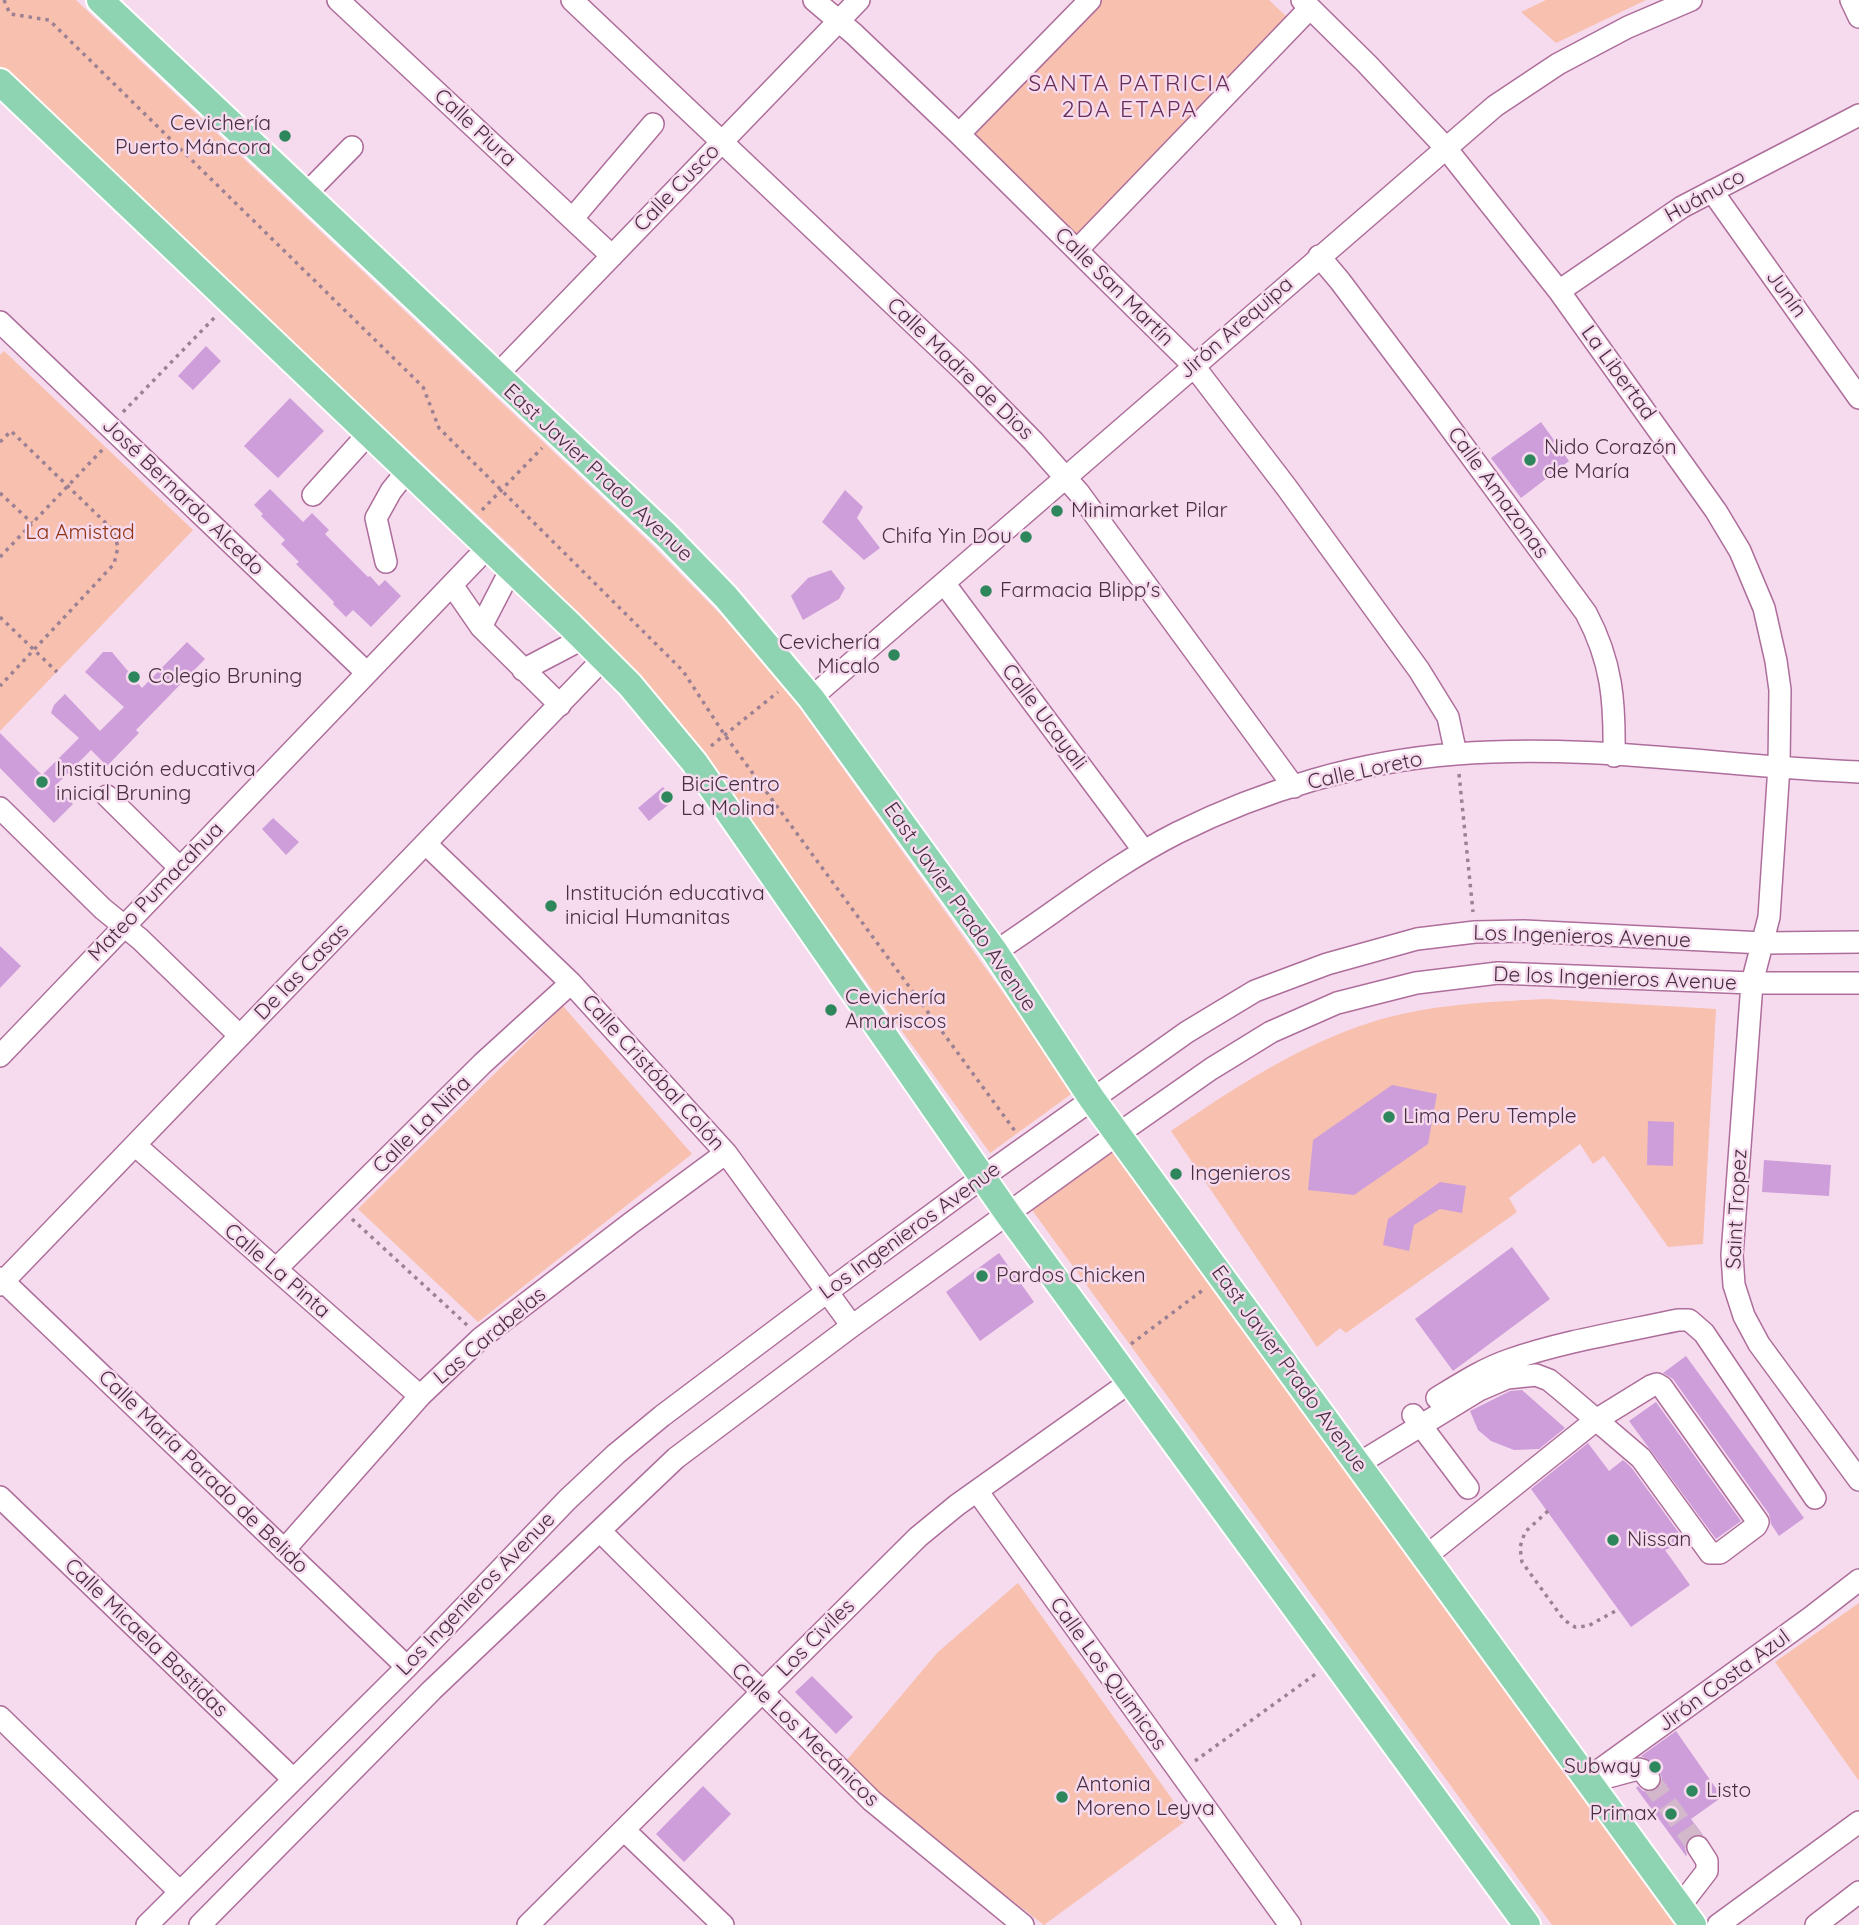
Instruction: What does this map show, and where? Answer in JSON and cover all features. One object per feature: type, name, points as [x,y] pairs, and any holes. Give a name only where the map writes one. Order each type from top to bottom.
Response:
[{"type":"main road","name":"East Javier Prado Avenue","points":[[100,0],[696,565],[761,637],[803,688],[995,952],[1092,1099],[1686,1916]]},
{"type":"main road","points":[[0,82],[584,638],[654,712],[694,762],[1008,1214],[1527,1925]]},
{"type":"street","name":"Calle Piura","points":[[338,0],[612,256]]},
{"type":"street","name":"Calle Madre de Dios","points":[[572,0],[966,373],[1033,441],[1065,477],[1294,787]]},
{"type":"street","name":"Calle San Martín","points":[[814,0],[959,134],[1193,365],[1287,488],[1419,670],[1448,717],[1456,754]]},
{"type":"street","name":"Calle Cusco","points":[[496,376],[859,0]]},
{"type":"street","points":[[959,134],[1090,0]]},
{"type":"street","name":"Jirón Arequipa","points":[[803,688],[944,583],[1495,106],[1558,64],[1628,27],[1691,0]]},
{"type":"street","points":[[1851,0],[1859,17]]},
{"type":"street","points":[[1078,249],[1306,4]]},
{"type":"street","name":"La Libertad","points":[[1306,4],[1367,64],[1445,148],[1559,291],[1716,511],[1749,570],[1764,607],[1776,661],[1781,720],[1769,917],[1763,943]]},
{"type":"street","name":"Huánuco","points":[[1559,291],[1658,222],[1859,115]]},
{"type":"street","points":[[573,218],[653,124]]},
{"type":"street","points":[[304,196],[352,147]]},
{"type":"street","name":"Junín","points":[[1712,191],[1859,398]]},
{"type":"street","name":"Calle Amazonas","points":[[1319,256],[1440,414],[1586,613],[1601,644],[1612,686],[1614,756]]},
{"type":"street","name":"José Bernardo Alcedo","points":[[4,333],[113,430],[367,673]]},
{"type":"street","points":[[313,495],[368,434]]},
{"type":"street","points":[[386,562],[376,518],[391,491],[407,471]]},
{"type":"street","name":"Mateo Pumacahua","points":[[2,1050],[488,547]]},
{"type":"street","points":[[481,627],[511,569]]},
{"type":"street","name":"Calle Ucayali","points":[[944,583],[1144,851]]},
{"type":"street","points":[[452,585],[481,627],[560,705]]},
{"type":"street","points":[[523,670],[584,638]]},
{"type":"street","name":"De las Casas","points":[[1,1281],[604,658]]},
{"type":"street","name":"Calle Loreto","points":[[995,952],[1102,877],[1144,851],[1213,817],[1294,787],[1396,762],[1456,754],[1527,752],[1859,772]]},
{"type":"street","points":[[107,796],[180,867]]},
{"type":"street","points":[[0,808],[103,909],[240,1036]]},
{"type":"street","name":"Calle Cristóbal Colón","points":[[426,844],[571,983],[726,1153],[852,1326]]},
{"type":"street","name":"Los Ingenieros Avenue","points":[[147,1925],[407,1667],[567,1500],[616,1454],[662,1416],[983,1177],[1187,1032],[1255,991],[1327,964],[1417,939],[1475,932],[1763,943],[1859,942]]},
{"type":"street","name":"Saint Tropez","points":[[1763,943],[1752,983],[1732,1255],[1734,1285],[1744,1316],[1759,1345],[1859,1480]]},
{"type":"street","name":"De los Ingenieros Avenue","points":[[1118,1134],[1271,1031],[1337,1003],[1416,983],[1499,973],[1752,983],[1859,982]]},
{"type":"street","name":"Calle La Niña","points":[[276,1269],[483,1063],[571,983]]},
{"type":"street","name":"Los Ingenieros Avenue","points":[[200,1925],[432,1690],[676,1458],[852,1326],[1118,1134]]},
{"type":"street","name":"Calle La Pinta","points":[[135,1145],[420,1396]]},
{"type":"street","name":"Las Carabelas","points":[[284,1550],[420,1396],[481,1338],[726,1153]]},
{"type":"street","name":"Calle María Parado de Belido","points":[[1,1281],[407,1667]]},
{"type":"street","points":[[1354,1459],[1416,1419],[1477,1374],[1508,1360],[1652,1326],[1689,1320],[1704,1334],[1815,1498]]},
{"type":"street","points":[[1416,1419],[1507,1378],[1536,1375],[1549,1380],[1596,1420],[1641,1458],[1710,1553],[1720,1553],[1758,1522],[1662,1387],[1657,1384],[1651,1385],[1596,1420],[1425,1557]]},
{"type":"street","name":"Los Civiles","points":[[528,1925],[918,1537],[1130,1382]]},
{"type":"street","points":[[1416,1419],[1468,1488]]},
{"type":"street","name":"Calle Los Quimicos","points":[[976,1492],[1290,1925]]},
{"type":"street","name":"Calle Micaela Bastidas","points":[[0,1497],[293,1779]]},
{"type":"street","name":"Calle Los Mecánicos","points":[[600,1531],[886,1814],[1023,1925]]},
{"type":"street","name":"Jirón Costa Azul","points":[[1588,1781],[1859,1580]]},
{"type":"street","points":[[0,1717],[180,1892]]},
{"type":"street","points":[[1588,1781],[1638,1769],[1649,1779]]},
{"type":"street","points":[[1718,1925],[1859,1822]]},
{"type":"street","points":[[624,1830],[723,1925]]},
{"type":"street","points":[[1686,1916],[1707,1871],[1707,1861],[1698,1847]]},
{"type":"street","points":[[1816,1925],[1859,1892]]},
{"type":"path","points":[[4,0],[10,14],[49,20],[423,387],[439,428],[683,671],[724,734],[1026,1146]]},
{"type":"path","points":[[0,557],[67,486],[113,430],[229,302]]},
{"type":"path","points":[[0,442],[11,431],[113,530],[118,547],[114,564],[0,686]]},
{"type":"path","points":[[466,527],[549,441]]},
{"type":"path","points":[[0,493],[32,523]]},
{"type":"path","points":[[0,617],[57,672]]},
{"type":"path","points":[[694,762],[724,734],[803,688]]},
{"type":"path","points":[[1456,754],[1475,932]]},
{"type":"path","points":[[340,1208],[481,1338]]},
{"type":"path","points":[[1112,1357],[1221,1277]]},
{"type":"path","points":[[1548,1511],[1525,1532],[1520,1547],[1522,1562],[1564,1620],[1575,1627],[1588,1626],[1619,1609]]},
{"type":"path","points":[[1180,1773],[1334,1661]]},
{"type":"green space","points":[[0,0],[76,0],[650,543],[722,616],[789,693],[1074,1092],[990,1153],[736,801],[644,681],[517,552],[0,66]]},
{"type":"green space","points":[[1102,0],[1269,0],[1288,18],[1077,239],[968,137]]},
{"type":"green space","points":[[1546,0],[1646,0],[1556,43],[1521,12]]},
{"type":"green space","name":"La Amistad","points":[[4,351],[193,530],[0,731],[0,355]]},
{"type":"green space","points":[[1547,999],[1716,1009],[1703,1244],[1668,1247],[1604,1156],[1593,1164],[1580,1144],[1509,1198],[1517,1212],[1346,1333],[1340,1328],[1317,1347],[1171,1131],[1293,1055],[1372,1022],[1437,1008]]},
{"type":"green space","points":[[563,1006],[692,1154],[478,1322],[358,1209]]},
{"type":"green space","points":[[1112,1151],[1677,1925],[1552,1925],[1032,1210]]},
{"type":"green space","points":[[1018,1583],[1187,1820],[1044,1925],[910,1822],[846,1761],[938,1652]]},
{"type":"green space","points":[[1859,1603],[1859,1781],[1775,1662]]},
{"type":"building","points":[[206,346],[221,361],[193,390],[178,376]]},
{"type":"building","points":[[290,398],[324,431],[278,478],[244,446]]},
{"type":"building","name":"Nido Corazón de María","points":[[1541,422],[1569,461],[1521,498],[1491,458]]},
{"type":"building","points":[[270,489],[303,522],[312,513],[329,530],[325,534],[368,577],[379,586],[385,580],[401,596],[371,627],[353,610],[346,617],[281,544],[285,540],[254,505]]},
{"type":"building","points":[[845,490],[863,507],[857,518],[880,548],[864,560],[822,522]]},
{"type":"building","points":[[831,570],[845,588],[839,599],[803,620],[791,596],[808,578]]},
{"type":"building","points":[[187,642],[205,659],[136,730],[139,733],[107,766],[91,750],[55,786],[73,804],[54,823],[0,768],[0,733],[42,775],[79,738],[51,713],[54,705],[65,694],[100,731],[124,707],[85,672],[103,652],[112,652],[142,688]]},
{"type":"building","points":[[663,787],[674,800],[649,821],[638,808]]},
{"type":"building","points":[[273,818],[299,842],[286,855],[262,829]]},
{"type":"building","points":[[0,946],[21,966],[0,988]]},
{"type":"building","name":"Lima Peru Temple","points":[[1392,1085],[1437,1094],[1428,1144],[1354,1195],[1308,1190],[1313,1140]]},
{"type":"building","points":[[1648,1121],[1674,1122],[1673,1166],[1647,1165]]},
{"type":"building","points":[[1764,1160],[1831,1165],[1829,1196],[1762,1192]]},
{"type":"building","points":[[1440,1182],[1466,1186],[1462,1213],[1440,1209],[1414,1225],[1409,1251],[1383,1245],[1388,1219]]},
{"type":"building","points":[[1512,1247],[1550,1299],[1453,1371],[1415,1319]]},
{"type":"building","points":[[999,1253],[1034,1302],[980,1341],[946,1292]]},
{"type":"building","points":[[1686,1356],[1804,1518],[1779,1536],[1771,1524],[1769,1514],[1673,1379],[1663,1373]]},
{"type":"building","points":[[1522,1390],[1565,1428],[1539,1449],[1514,1450],[1491,1441],[1478,1430],[1470,1411],[1510,1391]]},
{"type":"building","points":[[1656,1402],[1741,1521],[1716,1539],[1629,1421]]},
{"type":"building","name":"Nissan","points":[[1588,1443],[1609,1471],[1623,1460],[1631,1467],[1679,1533],[1683,1543],[1665,1550],[1690,1585],[1631,1627],[1531,1489]]},
{"type":"building","points":[[812,1676],[853,1717],[836,1734],[795,1692]]},
{"type":"building","points":[[1676,1731],[1722,1797],[1691,1819],[1703,1835],[1692,1836],[1687,1840],[1686,1856],[1636,1788],[1638,1786],[1643,1791],[1651,1792],[1661,1785],[1659,1771],[1664,1768],[1641,1756]]},
{"type":"building","points":[[703,1786],[731,1814],[684,1862],[656,1834]]},
{"type":"tunnel","points":[[1649,1779],[1698,1847]]},
{"type":"place","name":"Cevichería Puerto Máncora","points":[[285,136]]},
{"type":"place","name":"Nido Corazón de María","points":[[1530,460]]},
{"type":"place","name":"Minimarket Pilar","points":[[1057,511]]},
{"type":"place","name":"Chifa Yin Dou","points":[[1026,537]]},
{"type":"place","name":"Farmacia Blipp's","points":[[986,591]]},
{"type":"place","name":"Cevichería Micalo","points":[[894,655]]},
{"type":"place","name":"Colegio Bruning","points":[[134,677]]},
{"type":"place","name":"Institución educativa inicial Bruning","points":[[42,782]]},
{"type":"place","name":"BiciCentro La Molina","points":[[667,797]]},
{"type":"place","name":"Institución educativa inicial Humanitas","points":[[551,906]]},
{"type":"place","name":"Cevichería Amariscos","points":[[831,1010]]},
{"type":"place","name":"Lima Peru Temple","points":[[1389,1117]]},
{"type":"place","name":"Ingenieros","points":[[1176,1174]]},
{"type":"place","name":"Pardos Chicken","points":[[982,1276]]},
{"type":"place","name":"Nissan","points":[[1613,1540]]},
{"type":"place","name":"Subway","points":[[1655,1767]]},
{"type":"place","name":"Listo","points":[[1692,1791]]},
{"type":"place","name":"Antonia Moreno Leyva","points":[[1062,1797]]},
{"type":"place","name":"Primax","points":[[1671,1814]]},
{"type":"district","name":"SANTA PATRICIA 2DA ETAPA","points":[[1130,97]]}]
